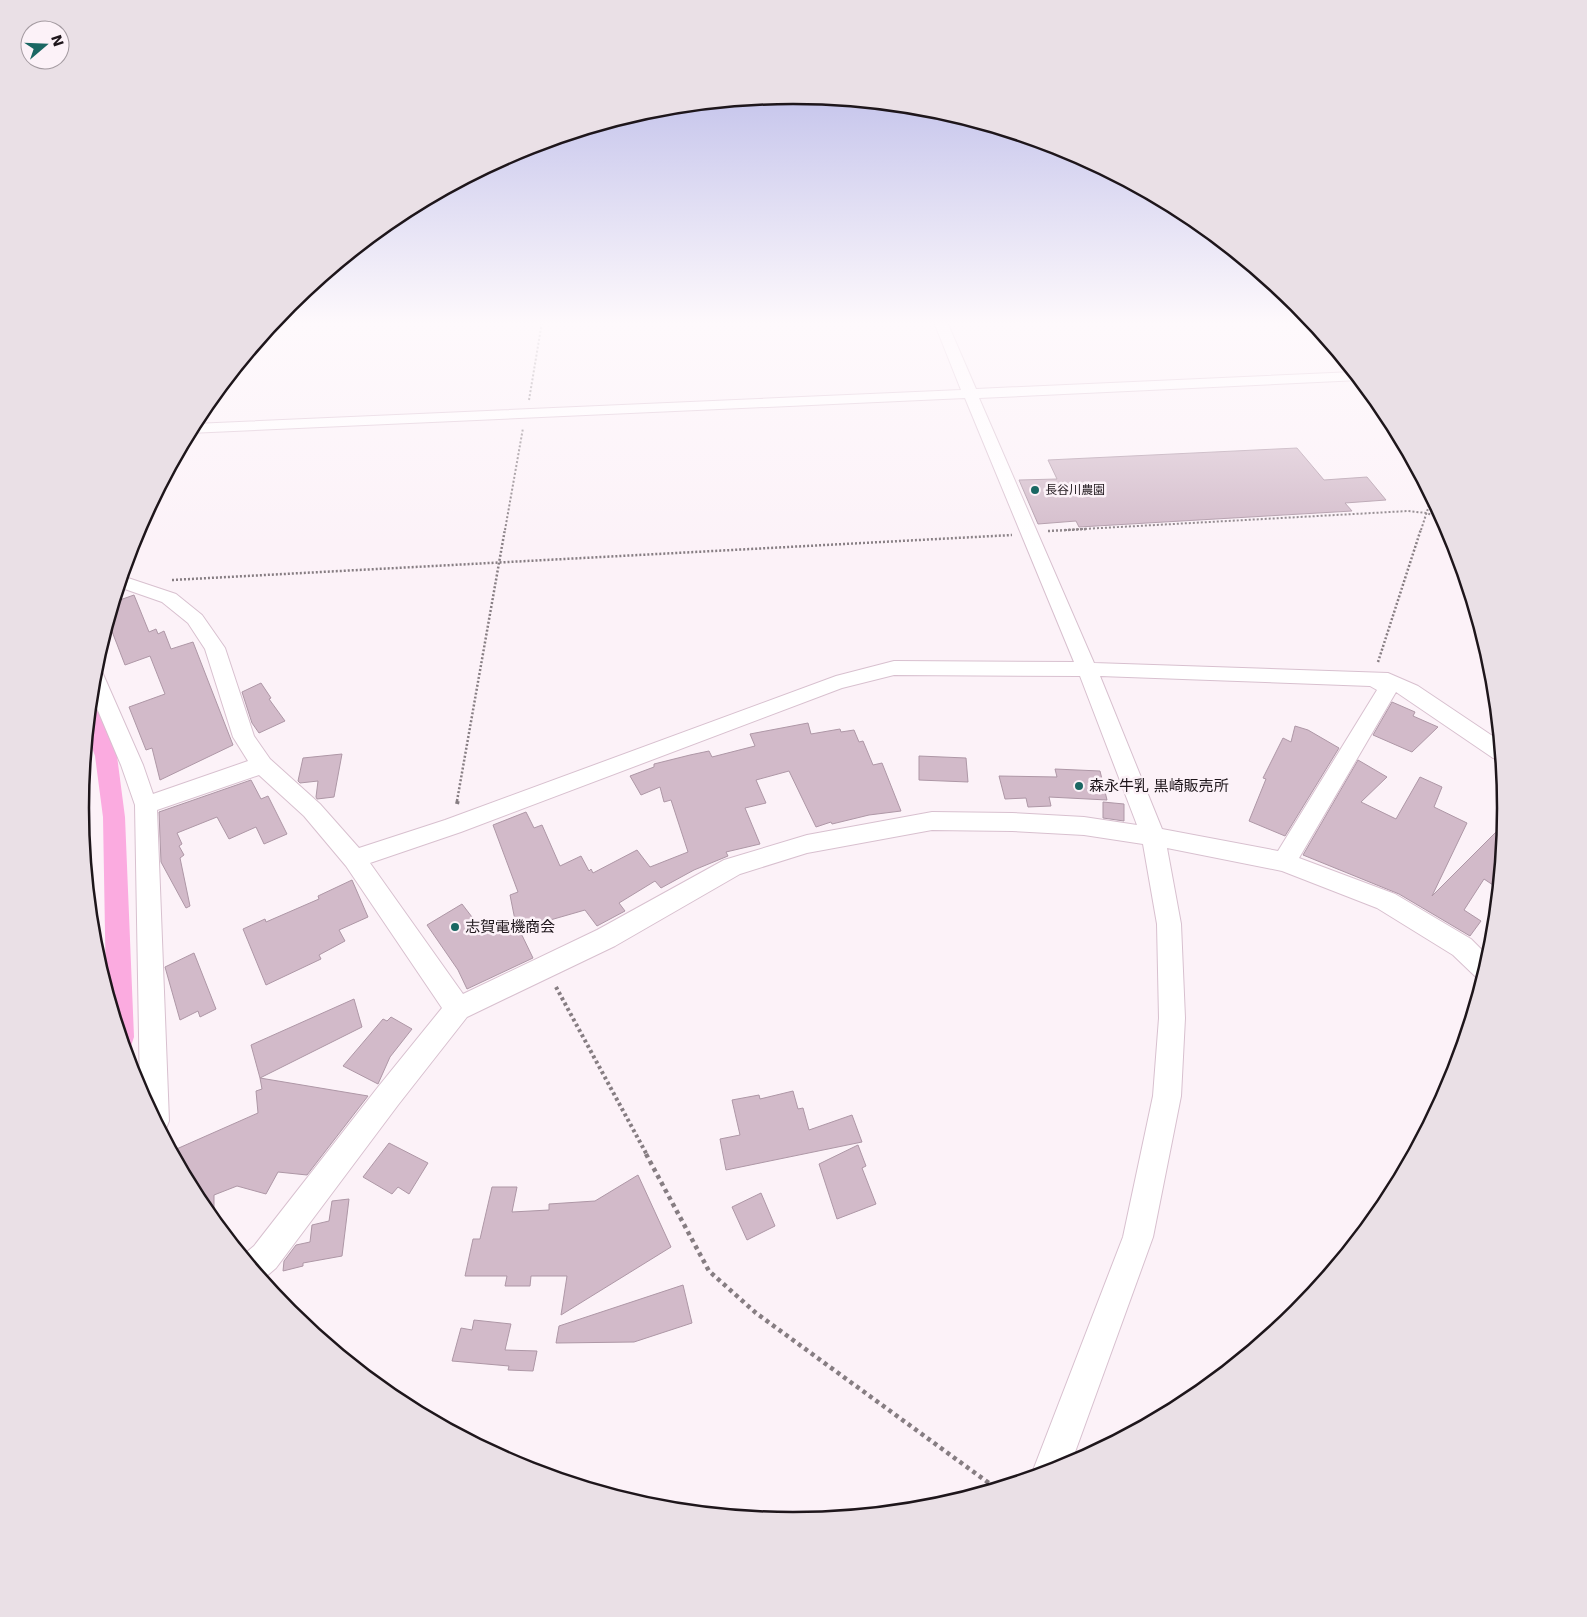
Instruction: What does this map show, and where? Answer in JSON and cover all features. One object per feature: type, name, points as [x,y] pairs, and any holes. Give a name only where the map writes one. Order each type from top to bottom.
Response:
[{"type":"street","points":[[201,429],[889,397]]},
{"type":"street","points":[[971,397],[1087,669],[1153,836],[1170,924],[1172,1018],[1167,1096],[1138,1237],[1054,1464]]},
{"type":"street","points":[[126,582],[169,598],[195,619],[215,648],[244,737],[262,765],[312,810],[354,859],[458,1009]]},
{"type":"street","points":[[354,859],[453,826],[836,683],[894,668],[1087,669],[1388,680],[1411,691],[1495,748]]},
{"type":"street","points":[[1284,862],[1388,688],[1372,679]]},
{"type":"street","points":[[99,689],[132,765],[146,804],[155,1106]]},
{"type":"street","points":[[146,804],[262,765]]},
{"type":"street","points":[[257,1264],[266,1257],[388,1096],[458,1009],[546,968],[674,901],[732,866],[807,844],[932,821],[1012,822],[1084,826],[1153,836],[1284,862],[1386,901],[1462,947],[1480,965]]},
{"type":"path","points":[[453,826],[530,397]]},
{"type":"path","points":[[1372,679],[1429,504]]},
{"type":"path","points":[[168,580],[1030,534],[1050,530],[1080,528],[1408,511],[1426,512],[1434,515]]},
{"type":"path","points":[[546,968],[709,1271],[756,1313],[991,1485]]},
{"type":"building","points":[[1297,448],[1324,480],[1367,477],[1386,500],[1345,503],[1352,511],[1079,527],[1076,521],[1038,524],[1019,480],[1057,479],[1048,460]]},
{"type":"building","points":[[134,595],[149,632],[156,629],[158,634],[164,631],[171,649],[193,642],[233,745],[160,780],[152,748],[146,750],[129,707],[165,694],[150,656],[125,665],[112,631],[121,600]]},
{"type":"building","points":[[261,683],[271,698],[269,699],[285,721],[259,733],[252,723],[242,692]]},
{"type":"building","points":[[1392,702],[1415,712],[1413,716],[1438,727],[1412,752],[1373,735]]},
{"type":"building","points":[[808,723],[811,734],[840,729],[841,732],[854,730],[859,742],[863,741],[873,765],[882,763],[901,811],[869,815],[832,824],[831,822],[816,827],[789,771],[756,780],[766,803],[745,808],[760,844],[726,852],[728,856],[694,870],[661,888],[655,881],[619,903],[625,911],[597,926],[585,910],[519,929],[533,958],[467,989],[458,970],[427,925],[462,904],[485,934],[516,925],[510,895],[518,892],[493,825],[526,812],[534,828],[542,825],[560,866],[581,856],[589,871],[591,869],[593,873],[637,850],[650,867],[688,852],[671,800],[664,802],[660,787],[641,795],[630,776],[654,767],[654,764],[690,755],[709,751],[712,757],[755,746],[750,734]]},
{"type":"building","points":[[1295,726],[1308,730],[1339,748],[1285,836],[1249,821],[1266,779],[1263,778],[1283,738],[1291,742]]},
{"type":"building","points":[[342,754],[334,797],[317,799],[318,781],[300,783],[298,781],[303,758]]},
{"type":"building","points":[[919,756],[966,758],[968,782],[919,780]]},
{"type":"building","points":[[1358,760],[1387,777],[1361,802],[1396,819],[1420,777],[1442,787],[1434,807],[1467,823],[1432,896],[1498,830],[1494,885],[1484,879],[1464,910],[1481,921],[1470,936],[1399,894],[1303,855]]},
{"type":"building","points":[[1055,769],[1100,771],[1107,800],[1049,797],[1051,806],[1028,807],[1026,798],[1005,799],[999,776],[1057,777]]},
{"type":"building","points":[[251,780],[261,799],[268,796],[287,834],[264,844],[256,827],[229,839],[217,817],[177,833],[182,844],[179,846],[184,855],[180,858],[190,906],[186,908],[161,862],[159,812]]},
{"type":"building","points":[[1103,802],[1124,804],[1124,821],[1103,818]]},
{"type":"building","points":[[352,880],[368,917],[339,930],[345,941],[319,955],[321,959],[266,985],[243,929],[265,919],[266,922],[319,899],[318,896]]},
{"type":"building","points":[[194,953],[216,1009],[200,1017],[198,1011],[180,1020],[165,967]]},
{"type":"building","points":[[354,999],[362,1027],[260,1078],[251,1045]]},
{"type":"building","points":[[391,1017],[412,1029],[390,1057],[378,1084],[343,1066],[383,1019],[387,1021]]},
{"type":"building","points":[[260,1078],[368,1096],[307,1175],[278,1172],[266,1194],[237,1186],[214,1195],[214,1209],[177,1149],[258,1113],[256,1091],[262,1089]]},
{"type":"building","points":[[793,1091],[798,1109],[803,1108],[809,1130],[852,1115],[862,1142],[726,1170],[720,1139],[740,1135],[732,1100],[759,1095],[760,1099]]},
{"type":"building","points":[[389,1143],[428,1163],[409,1194],[398,1187],[392,1194],[363,1177]]},
{"type":"building","points":[[858,1145],[866,1166],[862,1168],[876,1204],[837,1219],[819,1164]]},
{"type":"building","points":[[638,1175],[671,1247],[561,1315],[567,1276],[531,1276],[530,1286],[505,1286],[507,1276],[465,1276],[473,1239],[480,1239],[492,1187],[517,1187],[512,1212],[549,1210],[549,1204],[595,1201]]},
{"type":"building","points":[[761,1193],[775,1226],[747,1240],[732,1207]]},
{"type":"building","points":[[349,1199],[342,1256],[303,1263],[303,1266],[283,1271],[284,1261],[296,1245],[310,1242],[312,1225],[329,1221],[332,1201]]},
{"type":"building","points":[[683,1285],[692,1323],[634,1342],[556,1343],[559,1326]]},
{"type":"building","points":[[474,1320],[511,1324],[505,1350],[537,1351],[533,1371],[508,1370],[509,1366],[452,1361],[461,1328],[472,1330]]},
{"type":"waterway","points":[[94,723],[106,756],[114,817],[120,1016]]},
{"type":"place","name":"長谷川農園","points":[[1035,490]]},
{"type":"place","name":"森永牛乳 黒崎販売所","points":[[1079,786]]},
{"type":"place","name":"志賀電機商会","points":[[455,927]]}]
